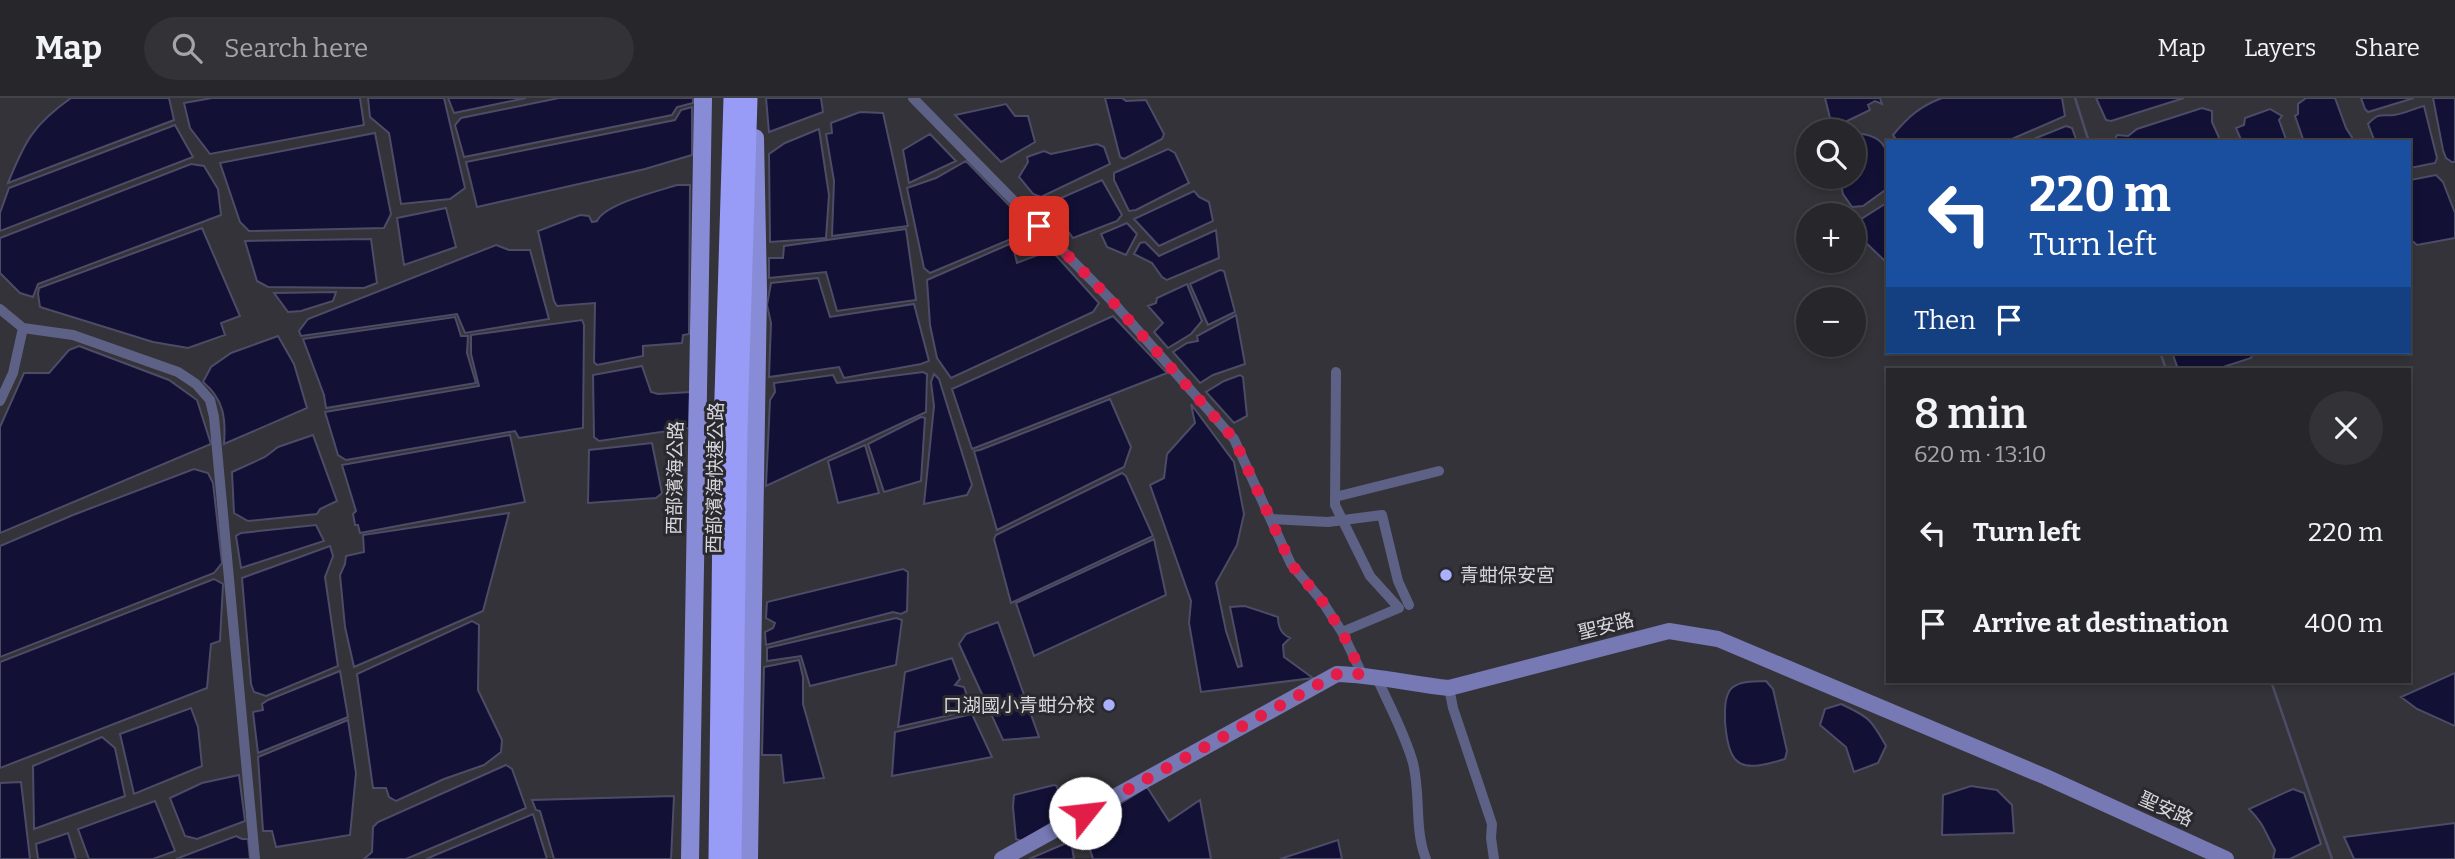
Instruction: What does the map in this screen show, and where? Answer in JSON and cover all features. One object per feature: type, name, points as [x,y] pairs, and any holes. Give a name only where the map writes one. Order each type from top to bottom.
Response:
[{"type":"highway","name":"西部濱海快速公路","points":[[732,859],[733,98]]},
{"type":"highway","name":"西部濱海快速公路","points":[[718,859],[731,429],[748,98]]},
{"type":"main road","name":"西部濱海公路","points":[[690,859],[703,98]]},
{"type":"main road","points":[[749,859],[758,290],[756,98]]},
{"type":"street","points":[[913,98],[1111,300],[1234,439],[1291,564],[1322,601],[1370,676],[1412,761],[1418,793],[1420,844],[1426,859]]},
{"type":"street","points":[[0,309],[23,328],[74,335],[178,372],[196,383],[210,400],[214,417],[255,859]]},
{"type":"street","points":[[0,401],[13,373],[23,328]]},
{"type":"street","points":[[1336,372],[1335,505],[1370,576],[1399,608],[1342,632]]},
{"type":"street","points":[[1335,497],[1439,471]]},
{"type":"street","points":[[1270,519],[1343,521],[1382,514],[1398,581],[1409,605]]},
{"type":"street","name":"聖安路","points":[[1002,859],[1337,674],[1370,676],[1449,688],[1669,631],[1718,639],[2046,777],[2226,859]]},
{"type":"street","points":[[1449,688],[1453,708],[1492,824],[1494,859]]},
{"type":"shaded area","points":[[71,98],[169,98],[174,120],[8,183],[32,135]]},
{"type":"shaded area","points":[[212,98],[360,98],[364,125],[210,154],[190,128],[184,103]]},
{"type":"shaded area","points":[[368,98],[444,98],[465,188],[450,199],[401,204],[389,133],[370,117]]},
{"type":"shaded area","points":[[448,98],[526,98],[454,113]]},
{"type":"shaded area","points":[[559,98],[693,98],[693,103],[677,107],[672,115],[464,157],[455,125],[461,118]]},
{"type":"shaded area","points":[[766,98],[821,98],[823,112],[769,132]]},
{"type":"shaded area","points":[[1105,98],[1146,100],[1164,134],[1162,139],[1124,159],[1120,157]]},
{"type":"shaded area","points":[[1825,98],[1880,98],[1882,104],[1875,101],[1868,105],[1870,110],[1851,119],[1830,119]]},
{"type":"shaded area","points":[[1942,98],[2062,98],[2065,116],[2010,140],[1897,140],[1893,135],[1904,123]]},
{"type":"shaded area","points":[[2096,98],[2184,98],[2111,121],[2106,120]]},
{"type":"shaded area","points":[[2306,98],[2335,98],[2346,128],[2354,140],[2303,140],[2295,116],[2298,114],[2298,104]]},
{"type":"shaded area","points":[[2361,98],[2414,98],[2368,112]]},
{"type":"shaded area","points":[[2433,98],[2455,98],[2455,162],[2446,158],[2443,150]]},
{"type":"shaded area","points":[[1006,104],[1015,116],[1028,116],[1035,142],[1001,162],[955,115]]},
{"type":"shaded area","points":[[2424,106],[2437,158],[2435,163],[2411,168],[2411,140],[2374,140],[2368,124],[2378,116],[2398,114]]},
{"type":"shaded area","points":[[692,107],[692,155],[645,169],[477,207],[466,162],[675,120],[681,110]]},
{"type":"shaded area","points":[[2202,108],[2212,111],[2212,122],[2220,140],[2115,140],[2117,135],[2128,136],[2137,129]]},
{"type":"shaded area","points":[[2270,109],[2282,116],[2279,120],[2286,140],[2241,140],[2236,128],[2244,125],[2245,118]]},
{"type":"shaded area","points":[[860,112],[883,113],[908,226],[832,236],[834,181],[826,134],[832,133],[831,123]]},
{"type":"shaded area","points":[[175,125],[193,157],[0,231],[0,213],[9,188]]},
{"type":"shaded area","points":[[2066,126],[2072,128],[2076,140],[2031,140]]},
{"type":"shaded area","points":[[819,129],[829,195],[826,238],[770,242],[769,154],[785,143]]},
{"type":"shaded area","points":[[375,133],[391,214],[384,228],[249,231],[240,222],[220,163]]},
{"type":"shaded area","points":[[930,134],[956,161],[909,183],[903,150]]},
{"type":"shaded area","points":[[1866,135],[1875,138],[1882,143],[1886,153],[1886,189],[1866,204],[1849,203],[1842,189],[1866,189]]},
{"type":"shaded area","points":[[1097,144],[1104,147],[1110,164],[1041,197],[1033,194],[1019,177],[1028,162],[1027,157],[1044,151],[1051,154]]},
{"type":"shaded area","points":[[1168,149],[1175,153],[1189,183],[1129,211],[1114,180],[1114,173]]},
{"type":"shaded area","points":[[966,161],[1029,226],[1030,231],[930,273],[924,268],[907,188],[936,178]]},
{"type":"shaded area","points":[[191,164],[204,166],[218,189],[221,215],[38,284],[33,297],[20,293],[0,273],[0,238]]},
{"type":"shaded area","points":[[2436,175],[2443,182],[2455,213],[2455,238],[2417,245],[2411,240],[2411,180]]},
{"type":"shaded area","points":[[1102,180],[1122,215],[1117,221],[1073,238],[1056,215],[1054,201]]},
{"type":"shaded area","points":[[677,185],[690,185],[689,334],[683,335],[682,343],[643,346],[643,356],[597,365],[594,362],[595,303],[557,306],[538,231],[580,215],[589,216],[592,222],[597,221],[610,209],[621,204]]},
{"type":"shaded area","points":[[1194,191],[1209,202],[1213,221],[1159,246],[1134,219]]},
{"type":"shaded area","points":[[1886,203],[1886,262],[1866,243],[1866,216]]},
{"type":"shaded area","points":[[446,208],[456,247],[404,265],[397,218]]},
{"type":"shaded area","points":[[1127,223],[1137,234],[1126,255],[1107,247],[1101,234]]},
{"type":"shaded area","points":[[202,228],[240,316],[221,323],[225,335],[188,348],[153,342],[40,307],[39,288]]},
{"type":"shaded area","points":[[906,229],[916,300],[837,311],[826,272],[769,278],[769,258],[783,258],[784,246]]},
{"type":"shaded area","points":[[1216,230],[1219,258],[1167,280],[1152,263],[1134,254],[1140,243],[1145,242],[1159,256]]},
{"type":"shaded area","points":[[371,239],[377,283],[364,288],[268,287],[257,281],[245,241]]},
{"type":"shaded area","points":[[1012,243],[1017,263],[1051,250],[1099,303],[1093,312],[951,378],[937,358],[930,325],[927,280]]},
{"type":"shaded area","points":[[496,245],[509,250],[530,250],[549,319],[465,333],[457,314],[301,336],[299,331],[308,319]]},
{"type":"shaded area","points":[[1220,270],[1224,271],[1235,312],[1208,325],[1190,284]]},
{"type":"shaded area","points":[[818,278],[830,317],[914,304],[929,361],[844,378],[839,367],[769,377],[771,323],[767,305],[771,283]]},
{"type":"shaded area","points":[[1187,284],[1202,321],[1191,334],[1168,348],[1154,332],[1163,323],[1148,306],[1156,303],[1157,298]]},
{"type":"shaded area","points":[[336,292],[333,301],[301,311],[288,312],[274,293]]},
{"type":"shaded area","points":[[1236,315],[1245,364],[1213,375],[1200,383],[1173,352],[1187,343],[1198,341],[1197,336]]},
{"type":"shaded area","points":[[1113,316],[1167,373],[972,449],[952,389]]},
{"type":"shaded area","points":[[455,317],[461,336],[468,336],[467,353],[476,383],[326,408],[324,395],[303,339]]},
{"type":"shaded area","points":[[582,320],[583,428],[519,438],[515,431],[346,460],[338,455],[325,412],[479,386],[471,354],[471,335]]},
{"type":"shaded area","points":[[278,336],[294,364],[307,408],[224,444],[222,410],[215,395],[203,382],[211,367],[231,353]]},
{"type":"shaded area","points":[[79,346],[169,380],[197,400],[211,444],[0,533],[0,427],[24,373],[49,373],[69,350]]},
{"type":"shaded area","points":[[2173,354],[2252,354],[2251,358],[2220,368],[2178,368]]},
{"type":"shaded area","points":[[642,366],[651,392],[690,392],[689,428],[599,441],[594,437],[593,375]]},
{"type":"shaded area","points":[[923,372],[927,374],[926,412],[766,486],[770,400],[775,392],[774,383],[833,375],[837,383]]},
{"type":"shaded area","points":[[934,374],[939,379],[972,485],[967,495],[924,504],[934,406],[931,382]]},
{"type":"shaded area","points":[[1240,375],[1243,377],[1247,416],[1234,423],[1206,392]]},
{"type":"shaded area","points":[[1110,399],[1131,447],[1124,467],[997,530],[974,451]]},
{"type":"shaded area","points":[[1191,404],[1234,462],[1244,514],[1237,545],[1216,583],[1226,631],[1238,667],[1242,666],[1230,607],[1245,606],[1278,617],[1281,630],[1290,638],[1283,645],[1284,657],[1313,678],[1201,692],[1189,623],[1191,601],[1150,485],[1164,478],[1167,454],[1195,423]]},
{"type":"shaded area","points":[[921,417],[925,418],[921,481],[884,492],[868,444]]},
{"type":"shaded area","points":[[313,435],[337,501],[320,509],[317,514],[248,521],[234,513],[232,472],[265,457],[278,447]]},
{"type":"shaded area","points":[[510,435],[525,502],[360,533],[358,525],[355,525],[353,514],[356,511],[342,465]]},
{"type":"shaded area","points":[[652,443],[662,493],[656,498],[588,503],[589,450]]},
{"type":"shaded area","points":[[865,445],[879,493],[838,503],[828,461]]},
{"type":"shaded area","points":[[194,469],[208,473],[213,483],[222,563],[214,573],[0,657],[0,546]]},
{"type":"shaded area","points":[[1122,473],[1126,476],[1153,536],[1011,603],[994,539],[996,535]]},
{"type":"shaded area","points":[[509,513],[483,611],[354,667],[345,627],[340,575],[346,556],[364,552],[363,535]]},
{"type":"shaded area","points":[[316,525],[324,541],[241,568],[236,536],[241,533]]},
{"type":"shaded area","points":[[1154,539],[1166,595],[1034,656],[1016,603]]},
{"type":"shaded area","points":[[330,546],[333,556],[325,577],[338,666],[266,696],[254,692],[251,684],[242,578]]},
{"type":"shaded area","points":[[903,569],[908,572],[907,611],[901,614],[893,612],[766,645],[765,632],[773,628],[775,623],[766,618],[767,602]]},
{"type":"shaded area","points":[[214,579],[223,584],[220,641],[211,644],[207,688],[0,768],[0,662]]},
{"type":"shaded area","points":[[896,618],[902,620],[896,665],[810,686],[801,656],[767,661],[767,648]]},
{"type":"shaded area","points":[[472,621],[479,625],[478,690],[502,740],[501,752],[484,765],[444,779],[396,801],[389,797],[386,788],[373,788],[357,674]]},
{"type":"shaded area","points":[[998,622],[1039,737],[1003,740],[959,644],[966,634]]},
{"type":"shaded area","points":[[952,658],[960,679],[955,685],[964,687],[972,710],[898,727],[905,672]]},
{"type":"shaded area","points":[[799,660],[803,677],[803,704],[824,778],[784,783],[781,755],[762,755],[764,667]]},
{"type":"shaded area","points":[[340,671],[348,717],[258,753],[253,712],[263,710],[262,704],[268,700]]},
{"type":"shaded area","points":[[2455,673],[2455,726],[2417,709],[2401,697]]},
{"type":"shaded area","points":[[1766,681],[1773,689],[1787,751],[1785,759],[1748,766],[1734,758],[1730,750],[1725,722],[1726,701],[1730,690],[1737,685]]},
{"type":"shaded area","points":[[1841,704],[1864,716],[1877,730],[1886,746],[1878,763],[1854,772],[1846,747],[1820,725],[1825,709]]},
{"type":"shaded area","points":[[191,708],[198,727],[202,766],[134,794],[120,734]]},
{"type":"shaded area","points":[[972,714],[992,757],[892,776],[895,732]]},
{"type":"shaded area","points":[[348,720],[356,773],[350,835],[276,847],[272,831],[263,831],[258,757]]},
{"type":"shaded area","points":[[102,737],[115,748],[125,796],[34,829],[33,766]]},
{"type":"shaded area","points":[[506,765],[512,769],[526,808],[406,859],[364,859],[372,852],[373,827],[378,822]]},
{"type":"shaded area","points":[[239,775],[245,821],[197,839],[185,836],[170,798],[202,783]]},
{"type":"shaded area","points":[[21,782],[30,859],[0,859],[0,783]]},
{"type":"shaded area","points":[[1057,786],[1063,816],[1021,841],[1016,839],[1014,795]]},
{"type":"shaded area","points":[[1971,786],[1997,790],[2012,805],[2014,833],[1942,835],[1943,795]]},
{"type":"shaded area","points":[[1147,787],[1169,821],[1200,800],[1211,859],[1093,859],[1083,827]]},
{"type":"shaded area","points":[[2293,789],[2304,793],[2321,844],[2290,859],[2273,859],[2275,850],[2261,824],[2249,809]]},
{"type":"shaded area","points":[[674,796],[671,859],[554,859],[540,811],[536,810],[532,800]]},
{"type":"shaded area","points":[[155,801],[175,851],[153,859],[89,859],[78,829]]},
{"type":"shaded area","points":[[533,814],[547,859],[426,859]]},
{"type":"shaded area","points":[[2455,823],[2455,859],[2354,859],[2344,837]]},
{"type":"shaded area","points":[[68,833],[76,859],[38,859],[36,844]]},
{"type":"shaded area","points":[[236,836],[248,839],[250,859],[176,859]]},
{"type":"shaded area","points":[[1338,840],[1342,859],[1280,859]]},
{"type":"shaded area","points":[[1071,841],[1074,859],[1029,859]]},
{"type":"waterway","points":[[2075,98],[2088,140]]},
{"type":"waterway","points":[[2161,354],[2166,368]]},
{"type":"waterway","points":[[2272,683],[2332,859]]},
{"type":"place","name":"青蚶保安宮","points":[[1446,575]]},
{"type":"place","name":"口湖國小青蚶分校","points":[[1109,705]]},
{"type":"route","points":[[1039,226],[1111,300],[1234,439],[1291,564],[1322,601],[1342,632],[1362,674],[1337,674],[1085,813]]}]
